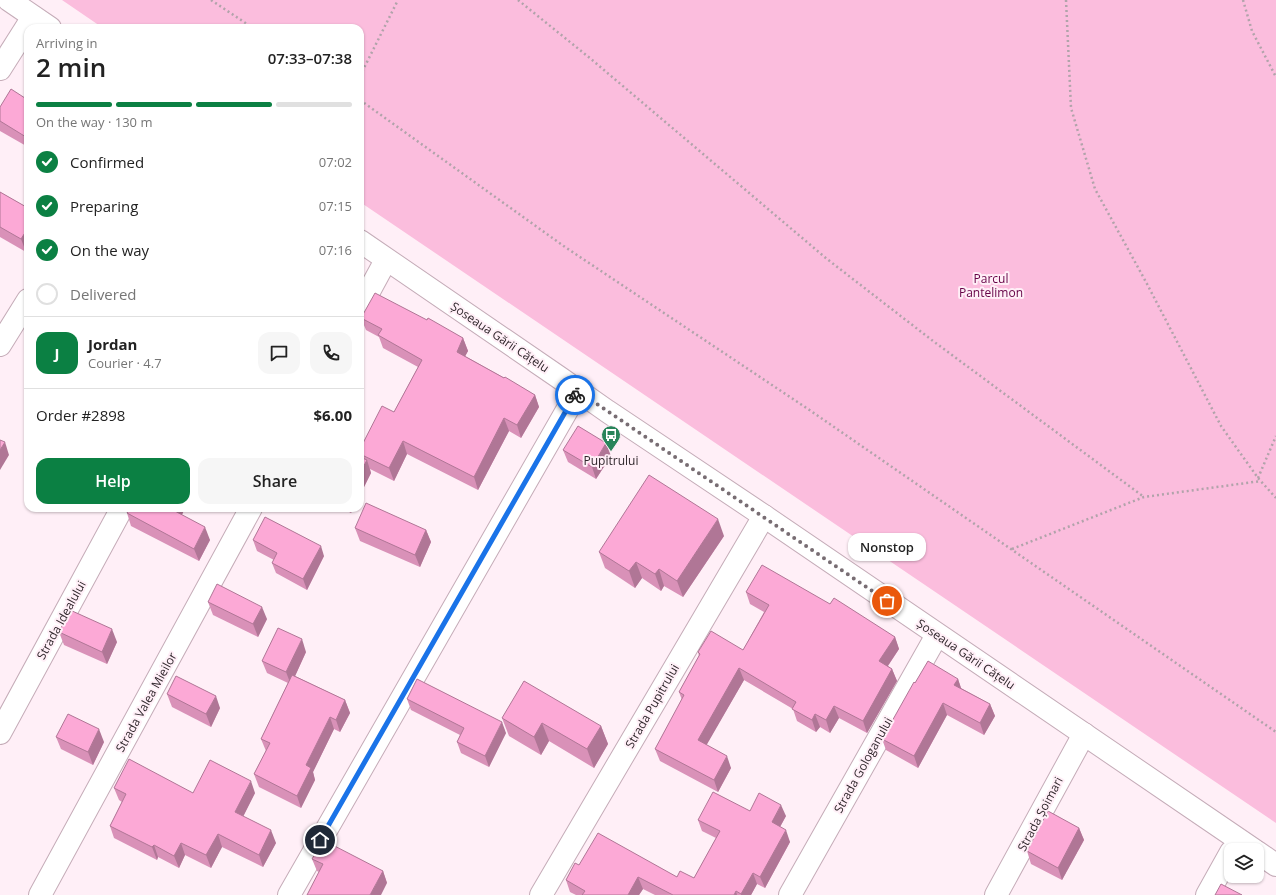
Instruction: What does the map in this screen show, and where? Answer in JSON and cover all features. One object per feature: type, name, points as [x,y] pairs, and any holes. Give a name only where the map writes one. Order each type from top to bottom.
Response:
[{"type":"street","points":[[9,0],[41,22]]},
{"type":"street","points":[[0,69],[24,41]]},
{"type":"street","name":"Șoseaua Gării Cățelu","points":[[364,244],[1084,734],[1232,843]]},
{"type":"street","points":[[364,301],[386,260]]},
{"type":"street","points":[[0,345],[24,306]]},
{"type":"street","points":[[289,895],[578,391]]},
{"type":"street","name":"Strada Idealului","points":[[0,733],[120,512]]},
{"type":"street","name":"Strada Valea Mieilor","points":[[40,895],[249,512]]},
{"type":"street","name":"Strada Pupitrului","points":[[541,895],[764,516]]},
{"type":"street","name":"Strada Gologanului","points":[[790,895],[937,635]]},
{"type":"street","name":"Strada Șoimari","points":[[996,895],[1084,734]]},
{"type":"street","points":[[1264,857],[1276,865]]},
{"type":"street","points":[[1207,895],[1224,870]]},
{"type":"path","points":[[211,0],[247,24]]},
{"type":"path","points":[[364,68],[398,0]]},
{"type":"path","points":[[518,0],[597,64],[827,259],[932,341],[1144,497]]},
{"type":"path","points":[[1066,0],[1071,108],[1095,190],[1146,282],[1221,426],[1258,478],[1276,498]]},
{"type":"path","points":[[1243,0],[1252,31],[1276,77]]},
{"type":"path","points":[[364,103],[565,247],[808,409],[1276,732]]},
{"type":"path","points":[[1258,478],[1276,436]]},
{"type":"path","points":[[1012,550],[1144,497],[1261,481]]},
{"type":"green space","name":"Parcul Pantelimon","points":[[62,0],[1276,0],[1276,823],[364,205],[364,24],[97,24]]},
{"type":"building","points":[[11,89],[24,97],[24,136],[0,121],[0,107]]},
{"type":"building","points":[[0,192],[24,206],[24,234],[21,239],[0,227]]},
{"type":"building","points":[[375,293],[427,320],[428,318],[463,338],[457,352],[504,378],[505,377],[535,395],[517,425],[504,418],[474,477],[403,441],[389,468],[364,456],[364,441],[382,406],[394,412],[422,360],[378,335],[382,329],[364,320],[364,313]]},
{"type":"building","points":[[578,426],[606,443],[592,467],[563,450]]},
{"type":"building","points":[[0,440],[5,442],[0,450]]},
{"type":"building","points":[[364,459],[367,460],[364,466]]},
{"type":"building","points":[[649,475],[718,519],[677,581],[659,569],[655,574],[636,562],[629,571],[599,552]]},
{"type":"building","points":[[366,503],[426,530],[415,555],[355,528],[362,512],[364,512]]},
{"type":"building","points":[[177,512],[205,527],[194,549],[127,513]]},
{"type":"building","points":[[265,517],[321,546],[303,579],[272,563],[277,553],[253,540]]},
{"type":"building","points":[[762,565],[830,604],[834,598],[895,637],[879,661],[892,669],[863,721],[834,706],[826,720],[815,714],[812,720],[792,709],[796,702],[739,668],[698,740],[727,756],[714,780],[655,749],[684,695],[679,692],[700,654],[698,652],[711,631],[743,650],[769,605],[746,592]]},
{"type":"building","points":[[217,584],[262,607],[253,624],[208,602]]},
{"type":"building","points":[[70,610],[112,629],[102,652],[59,632]]},
{"type":"building","points":[[278,628],[302,639],[286,672],[262,661]]},
{"type":"building","points":[[928,661],[958,679],[954,685],[990,704],[980,723],[943,703],[914,756],[882,739],[914,682],[915,683]]},
{"type":"building","points":[[292,675],[345,700],[336,720],[330,717],[306,765],[311,768],[297,796],[254,774],[270,743],[261,739]]},
{"type":"building","points":[[176,676],[216,696],[206,714],[167,694]]},
{"type":"building","points":[[417,679],[502,722],[485,756],[457,742],[464,728],[407,699]]},
{"type":"building","points":[[524,681],[601,726],[587,749],[542,723],[534,737],[502,718]]},
{"type":"building","points":[[68,714],[99,729],[88,752],[56,737]]},
{"type":"building","points":[[129,759],[193,793],[210,760],[251,781],[235,812],[271,830],[259,855],[218,834],[206,855],[181,843],[174,856],[154,845],[152,847],[110,826],[126,794],[114,788]]},
{"type":"building","points":[[713,792],[750,811],[759,793],[781,805],[772,822],[786,830],[760,877],[753,873],[741,894],[736,891],[734,895],[673,895],[638,877],[628,895],[582,895],[585,891],[566,880],[575,863],[579,865],[598,833],[677,877],[680,871],[694,878],[720,831],[698,820]]},
{"type":"building","points":[[1048,811],[1079,828],[1058,868],[1027,851]]},
{"type":"building","points":[[323,840],[383,871],[370,895],[307,895],[323,864],[312,859]]},
{"type":"building","points":[[1221,884],[1242,895],[1215,895]]},
{"type":"way so far","points":[[575,395],[578,391],[887,601]]},
{"type":"place","name":"Pupitrului","points":[[611,452]]},
{"type":"place","name":"Nonstop","points":[[887,601]]},
{"type":"route","points":[[320,840],[575,395]]}]
